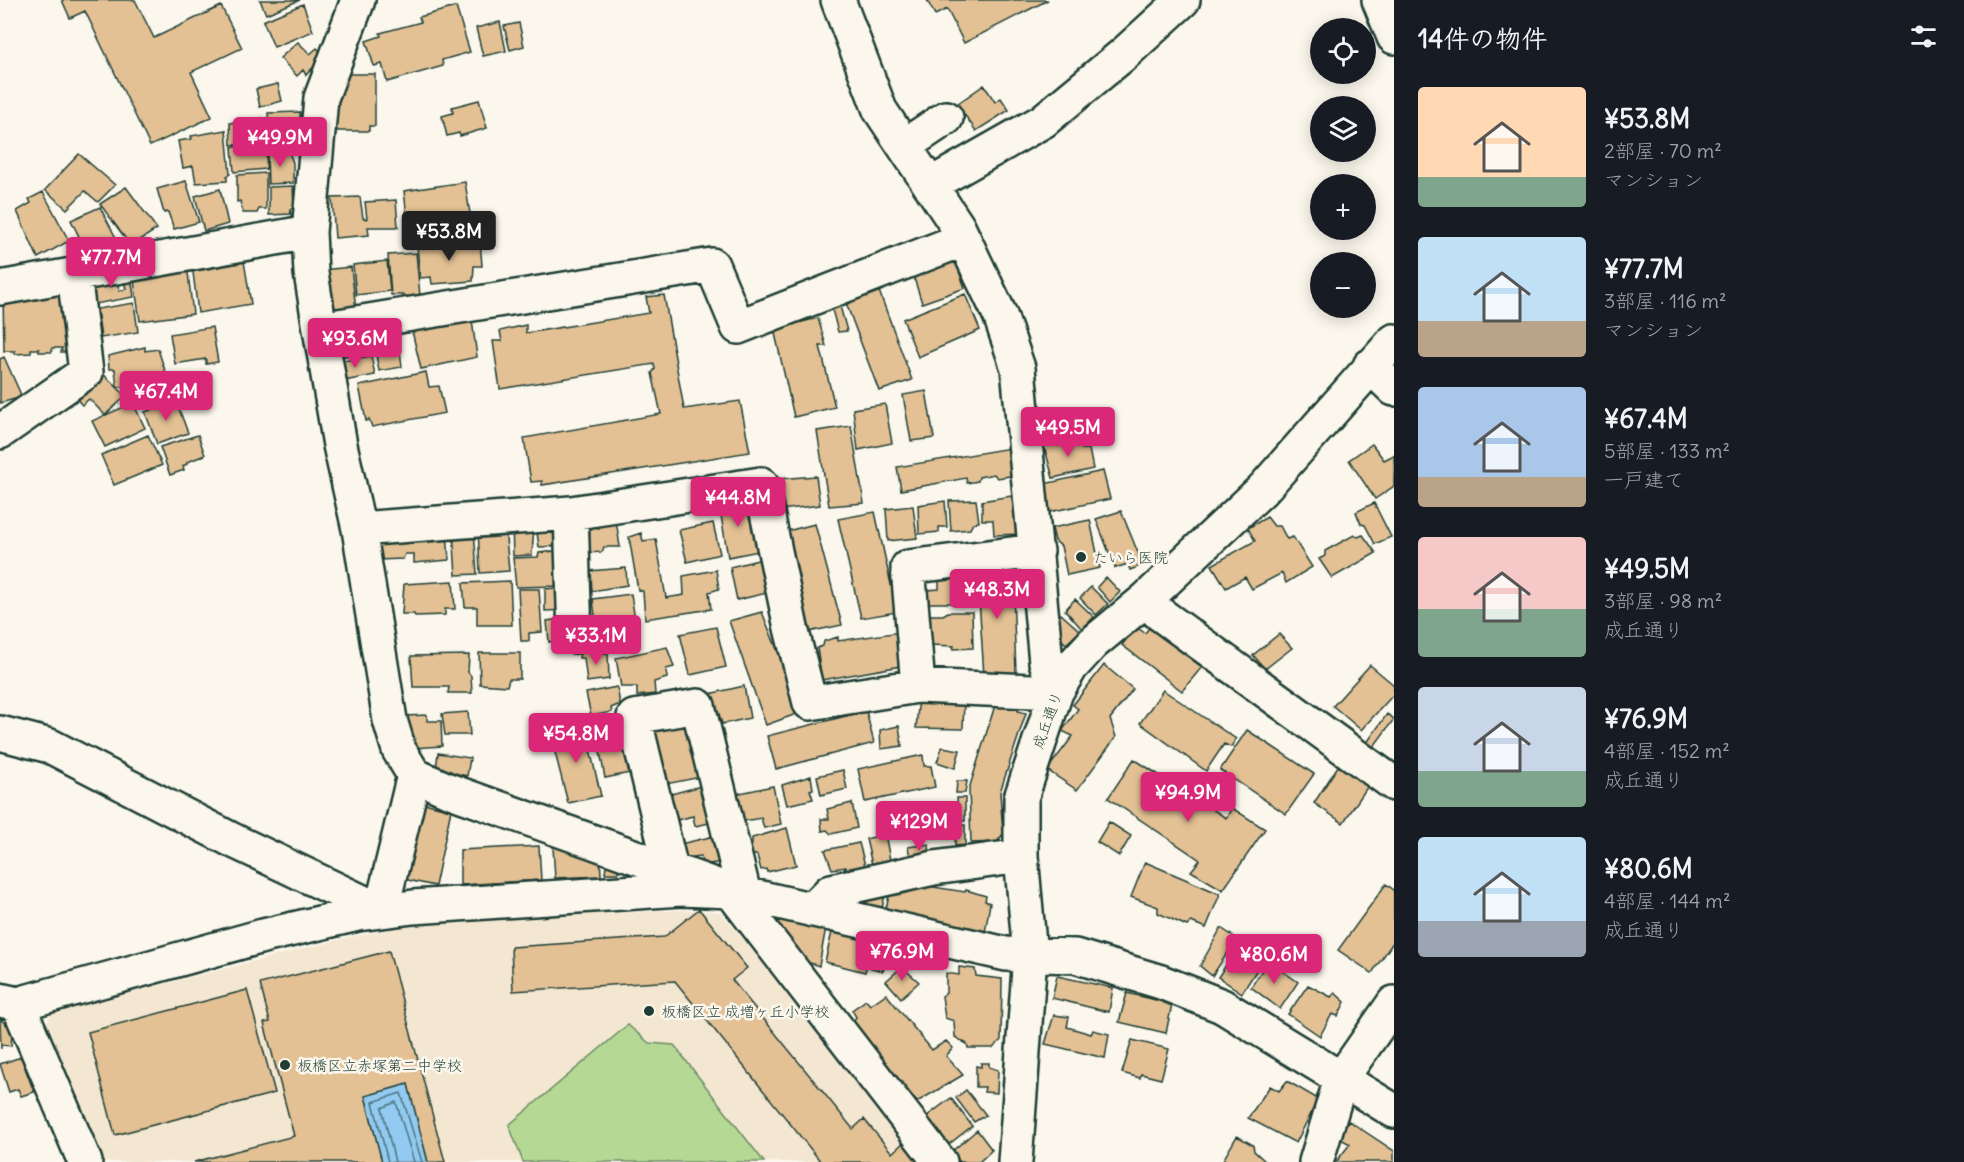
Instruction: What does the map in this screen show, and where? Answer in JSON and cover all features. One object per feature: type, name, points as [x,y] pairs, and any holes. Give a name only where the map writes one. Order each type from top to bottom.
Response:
[{"type":"street","points":[[358,0],[321,98],[309,232],[311,273],[340,445],[359,529],[390,720],[399,750],[414,775],[448,790],[738,893],[1006,954],[1074,956],[1192,993],[1250,1022],[1394,1111]]},
{"type":"street","points":[[359,529],[571,513],[761,484],[791,628],[810,703],[918,686],[1056,692],[1046,662],[1018,368],[1000,315],[964,239],[880,110],[838,0]]},
{"type":"street","points":[[930,185],[1043,121],[1124,54],[1183,0]]},
{"type":"street","points":[[1378,0],[1394,37]]},
{"type":"street","points":[[904,146],[946,117]]},
{"type":"street","points":[[0,288],[309,232]]},
{"type":"street","points":[[320,330],[712,265],[738,327],[964,239]]},
{"type":"street","points":[[0,432],[86,372],[74,274]]},
{"type":"street","name":"成丘通り","points":[[1015,1162],[1030,955],[1021,855],[1021,798],[1056,692],[1071,667],[1093,643],[1145,600],[1263,489],[1394,341]]},
{"type":"street","points":[[1370,366],[1394,389]]},
{"type":"street","points":[[571,513],[575,636]]},
{"type":"street","points":[[918,686],[908,567],[1037,551]]},
{"type":"street","points":[[1145,600],[1160,614],[1394,784]]},
{"type":"street","points":[[671,869],[634,717],[698,706],[738,893],[940,1162]]},
{"type":"street","points":[[0,732],[50,746],[232,840],[381,911]]},
{"type":"street","points":[[381,911],[414,775]]},
{"type":"street","points":[[812,910],[831,891],[934,868],[1021,855]]},
{"type":"street","points":[[85,1162],[9,1003],[263,936],[381,911],[681,889],[738,893]]},
{"type":"street","points":[[1316,1162],[1341,1079],[1394,1003]]},
{"type":"shaded area","points":[[679,910],[721,912],[926,1162],[102,1162],[44,1028],[52,1012],[350,937],[427,922]]},
{"type":"green space","points":[[628,1025],[649,1043],[674,1045],[764,1162],[523,1162],[509,1125]]},
{"type":"water","points":[[408,1084],[428,1162],[382,1162],[365,1096]]},
{"type":"building","points":[[62,0],[135,0],[154,38],[221,6],[242,48],[191,72],[212,117],[150,146],[85,11],[70,18]]},
{"type":"building","points":[[260,0],[300,0],[266,14]]},
{"type":"building","points":[[927,0],[1048,0],[964,43],[947,9],[935,15]]},
{"type":"building","points":[[303,4],[313,31],[274,47],[263,21]]},
{"type":"building","points":[[456,7],[470,52],[442,60],[443,66],[387,82],[382,64],[374,66],[366,41],[381,36],[380,33],[421,22],[419,17]]},
{"type":"building","points":[[500,22],[506,51],[483,56],[476,28]]},
{"type":"building","points":[[519,23],[524,46],[510,50],[504,26]]},
{"type":"building","points":[[298,42],[310,54],[317,48],[324,56],[306,75],[303,70],[297,76],[280,58]]},
{"type":"building","points":[[333,74],[375,74],[375,126],[369,126],[369,131],[338,131],[331,123]]},
{"type":"building","points":[[278,84],[282,101],[260,107],[256,89]]},
{"type":"building","points":[[984,85],[995,102],[1001,98],[1009,110],[976,131],[957,104]]},
{"type":"building","points":[[479,100],[487,128],[460,136],[459,133],[447,136],[442,116],[453,113],[452,107]]},
{"type":"building","points":[[300,112],[300,131],[269,132],[268,113]]},
{"type":"building","points":[[263,118],[264,143],[231,145],[230,123]]},
{"type":"building","points":[[226,130],[230,174],[227,176],[227,181],[196,183],[193,166],[183,168],[178,141],[192,139],[191,136]]},
{"type":"building","points":[[267,146],[266,169],[234,172],[232,147]]},
{"type":"building","points":[[289,152],[293,163],[293,183],[268,184],[267,154]]},
{"type":"building","points":[[79,154],[115,185],[98,202],[85,191],[67,209],[45,190]]},
{"type":"building","points":[[266,173],[266,209],[259,209],[257,213],[243,213],[240,201],[237,202],[237,175]]},
{"type":"building","points":[[186,181],[199,222],[174,229],[168,212],[164,213],[157,189]]},
{"type":"building","points":[[465,182],[471,220],[462,221],[462,225],[418,231],[418,226],[408,225],[404,191]]},
{"type":"building","points":[[293,186],[294,209],[290,209],[291,214],[269,215],[269,187]]},
{"type":"building","points":[[126,187],[157,229],[131,246],[100,204]]},
{"type":"building","points":[[220,189],[228,224],[204,231],[195,196]]},
{"type":"building","points":[[43,192],[69,241],[38,258],[17,211],[31,203],[29,199]]},
{"type":"building","points":[[360,197],[363,218],[367,219],[365,202],[396,200],[398,227],[368,227],[369,235],[335,238],[332,198]]},
{"type":"building","points":[[100,207],[117,240],[103,247],[100,241],[85,249],[71,220]]},
{"type":"building","points":[[480,241],[482,266],[474,266],[473,281],[432,284],[431,277],[420,278],[417,246]]},
{"type":"building","points":[[416,253],[420,296],[404,298],[403,295],[391,295],[388,255]]},
{"type":"building","points":[[243,255],[251,304],[198,313],[192,264]]},
{"type":"building","points":[[955,260],[965,288],[922,303],[913,275]]},
{"type":"building","points":[[387,261],[390,291],[356,295],[353,265]]},
{"type":"building","points":[[187,265],[193,314],[140,321],[133,274]]},
{"type":"building","points":[[351,267],[356,310],[327,312],[322,270]]},
{"type":"building","points":[[130,271],[134,297],[95,304],[91,277],[116,272],[119,291],[126,289],[122,272]]},
{"type":"building","points":[[72,285],[76,352],[61,352],[62,348],[52,348],[52,352],[39,352],[39,349],[31,349],[31,353],[15,354],[15,351],[4,351],[3,293]]},
{"type":"building","points":[[879,291],[912,380],[879,391],[846,303],[850,303],[850,298]]},
{"type":"building","points":[[965,294],[980,330],[918,357],[903,319]]},
{"type":"building","points":[[664,295],[684,409],[740,401],[750,452],[542,485],[542,481],[531,482],[524,438],[661,414],[652,373],[655,369],[654,364],[500,389],[493,341],[502,341],[500,331],[526,325],[526,333],[649,313],[646,297]]},
{"type":"building","points":[[838,299],[847,331],[838,332],[830,302]]},
{"type":"building","points":[[134,303],[138,332],[101,338],[97,309]]},
{"type":"building","points":[[818,318],[826,346],[820,346],[835,407],[794,417],[774,329]]},
{"type":"building","points":[[472,320],[477,357],[421,369],[412,331]]},
{"type":"building","points":[[212,327],[218,362],[206,364],[206,359],[175,364],[170,334]]},
{"type":"building","points":[[368,328],[372,352],[339,357],[334,333]]},
{"type":"building","points":[[390,329],[392,343],[399,342],[402,367],[379,371],[372,333]]},
{"type":"building","points":[[145,347],[145,351],[158,349],[167,377],[137,381],[139,387],[117,387],[115,369],[109,369],[108,356]]},
{"type":"building","points":[[371,356],[375,375],[339,382],[336,362]]},
{"type":"building","points":[[4,357],[22,397],[0,403],[0,359]]},
{"type":"building","points":[[97,368],[126,396],[105,415],[89,399],[82,405],[70,392]]},
{"type":"building","points":[[426,372],[429,387],[439,386],[445,413],[372,427],[369,419],[366,421],[359,386]]},
{"type":"building","points":[[926,391],[934,438],[911,441],[903,395]]},
{"type":"building","points":[[176,401],[188,433],[157,444],[145,412]]},
{"type":"building","points":[[133,403],[145,428],[105,447],[92,421]]},
{"type":"building","points":[[885,404],[892,443],[858,450],[853,409]]},
{"type":"building","points":[[851,426],[864,503],[829,506],[817,431]]},
{"type":"building","points":[[148,435],[162,465],[114,485],[101,455]]},
{"type":"building","points":[[198,435],[205,455],[187,462],[183,466],[184,470],[170,475],[160,447]]},
{"type":"building","points":[[1066,439],[1067,442],[1081,440],[1082,449],[1089,449],[1093,469],[1053,478],[1044,446]]},
{"type":"building","points":[[1372,444],[1384,460],[1394,455],[1394,486],[1375,499],[1349,460]]},
{"type":"building","points":[[1010,448],[1014,470],[1010,472],[1010,476],[997,478],[994,474],[979,477],[978,481],[967,483],[966,478],[901,490],[897,467]]},
{"type":"building","points":[[1103,471],[1110,499],[1049,512],[1044,484]]},
{"type":"building","points":[[816,476],[820,505],[781,510],[778,479]]},
{"type":"building","points":[[1011,496],[1012,499],[1021,499],[1023,534],[994,535],[993,520],[982,520],[982,501]]},
{"type":"building","points":[[748,500],[759,551],[728,557],[719,504]]},
{"type":"building","points":[[976,500],[979,522],[973,523],[970,529],[951,531],[949,501]]},
{"type":"building","points":[[945,501],[947,527],[939,527],[939,532],[919,534],[918,505]]},
{"type":"building","points":[[1374,503],[1391,537],[1375,544],[1365,525],[1361,524],[1356,512]]},
{"type":"building","points":[[913,506],[917,538],[888,541],[886,509]]},
{"type":"building","points":[[1121,511],[1143,565],[1130,570],[1128,564],[1115,568],[1096,519]]},
{"type":"building","points":[[875,512],[897,612],[861,618],[838,519]]},
{"type":"building","points":[[1267,517],[1274,526],[1280,526],[1287,539],[1293,537],[1312,567],[1286,583],[1282,573],[1252,589],[1245,577],[1226,588],[1212,565],[1255,541],[1248,528]]},
{"type":"building","points":[[616,520],[620,547],[604,547],[602,552],[585,553],[583,530],[599,528],[600,521]]},
{"type":"building","name":"たいら医院","points":[[1090,520],[1100,568],[1067,575],[1061,546],[1055,541],[1052,528]]},
{"type":"building","points":[[560,523],[560,546],[539,547],[536,525]]},
{"type":"building","points":[[713,523],[720,554],[687,562],[679,530]]},
{"type":"building","points":[[512,524],[534,524],[532,555],[513,556]]},
{"type":"building","points":[[815,524],[842,625],[808,632],[783,532]]},
{"type":"building","points":[[478,527],[505,527],[509,571],[480,573]]},
{"type":"building","points":[[474,530],[477,574],[456,575],[453,531]]},
{"type":"building","points":[[447,532],[449,560],[414,563],[414,554],[405,554],[403,559],[377,560],[377,539]]},
{"type":"building","points":[[641,533],[643,541],[656,539],[666,598],[684,595],[683,576],[716,570],[719,589],[709,592],[711,609],[645,619],[643,591],[638,590],[629,537]]},
{"type":"building","points":[[1354,535],[1358,537],[1363,535],[1376,553],[1332,578],[1319,559],[1325,556],[1325,551]]},
{"type":"building","points":[[563,550],[559,586],[516,587],[513,558],[538,557],[539,553]]},
{"type":"building","points":[[762,559],[767,593],[737,600],[730,567]]},
{"type":"building","points":[[1012,565],[1016,673],[1008,673],[1003,677],[984,676],[977,567]]},
{"type":"building","points":[[626,568],[627,585],[592,591],[589,571]]},
{"type":"building","points":[[970,573],[971,603],[928,603],[928,590],[939,589],[939,574]]},
{"type":"building","points":[[1106,577],[1120,592],[1110,602],[1097,587]]},
{"type":"building","points":[[453,581],[455,609],[445,609],[445,615],[402,614],[404,584]]},
{"type":"building","points":[[510,581],[512,625],[477,625],[477,607],[465,607],[463,583]]},
{"type":"building","points":[[566,587],[567,610],[545,611],[545,589]]},
{"type":"building","points":[[1091,587],[1108,604],[1096,615],[1080,598]]},
{"type":"building","points":[[518,589],[539,589],[542,632],[529,633],[529,641],[521,641]]},
{"type":"building","points":[[631,594],[635,620],[596,625],[593,599]]},
{"type":"building","points":[[1075,599],[1094,617],[1082,629],[1065,610]]},
{"type":"building","points":[[762,612],[802,712],[766,725],[729,621]]},
{"type":"building","points":[[948,612],[972,612],[973,648],[953,649],[954,646],[930,645],[929,615],[943,615]]},
{"type":"building","points":[[1061,614],[1080,631],[1066,644],[1055,633],[1057,618]]},
{"type":"building","points":[[568,618],[570,638],[549,642],[547,621]]},
{"type":"building","points":[[716,627],[726,667],[690,675],[680,634]]},
{"type":"building","points":[[1136,627],[1145,633],[1149,628],[1202,667],[1182,691],[1122,645]]},
{"type":"building","points":[[900,632],[901,666],[822,680],[817,648],[823,646],[824,641],[838,637],[838,641]]},
{"type":"building","points":[[1279,634],[1292,648],[1265,669],[1253,655]]},
{"type":"building","points":[[667,647],[674,667],[666,669],[667,678],[654,682],[655,694],[637,696],[637,687],[621,687],[616,658]]},
{"type":"building","points":[[580,652],[608,653],[609,679],[587,682],[584,658],[579,658]]},
{"type":"building","points":[[479,653],[520,653],[520,679],[509,679],[507,686],[480,684]]},
{"type":"building","points":[[469,655],[468,672],[471,676],[472,693],[448,693],[449,687],[413,687],[411,656]]},
{"type":"building","points":[[1104,665],[1133,689],[1110,719],[1116,737],[1077,790],[1047,770],[1073,736],[1062,731],[1078,709],[1073,705]]},
{"type":"building","points":[[1370,665],[1394,685],[1394,694],[1361,730],[1333,706]]},
{"type":"building","points":[[744,686],[750,718],[722,724],[719,714],[712,714],[709,694]]},
{"type":"building","points":[[617,687],[620,704],[611,708],[612,712],[591,716],[586,693]]},
{"type":"building","points":[[1163,690],[1236,739],[1231,747],[1224,744],[1206,771],[1140,723]]},
{"type":"building","points":[[919,697],[964,699],[963,729],[916,728]]},
{"type":"building","points":[[997,699],[1019,705],[1018,711],[1026,713],[1000,792],[1003,834],[997,842],[971,843],[969,789]]},
{"type":"building","points":[[866,711],[874,743],[776,769],[767,736]]},
{"type":"building","points":[[468,712],[470,735],[445,735],[442,714]]},
{"type":"building","points":[[1387,714],[1394,719],[1372,749],[1366,744]]},
{"type":"building","points":[[427,715],[427,721],[441,721],[442,746],[413,748],[406,716]]},
{"type":"building","points":[[690,723],[701,777],[666,784],[652,731]]},
{"type":"building","points":[[584,724],[601,796],[568,803],[550,733]]},
{"type":"building","points":[[899,726],[902,746],[881,749],[880,730]]},
{"type":"building","points":[[1247,730],[1314,774],[1286,814],[1220,770]]},
{"type":"building","points":[[629,739],[635,772],[605,778],[599,746]]},
{"type":"building","points":[[942,747],[960,750],[955,768],[937,762]]},
{"type":"building","points":[[438,753],[470,758],[467,776],[436,769]]},
{"type":"building","points":[[923,755],[924,766],[931,766],[935,787],[865,802],[858,769]]},
{"type":"building","points":[[1134,759],[1226,818],[1232,808],[1265,829],[1223,890],[1191,871],[1200,860],[1108,798]]},
{"type":"building","points":[[1338,766],[1368,786],[1343,823],[1314,803]]},
{"type":"building","points":[[843,770],[847,789],[821,795],[817,776]]},
{"type":"building","points":[[811,776],[813,789],[810,790],[813,799],[787,805],[782,785]]},
{"type":"building","points":[[957,781],[967,781],[965,793],[956,793]]},
{"type":"building","points":[[705,785],[714,822],[695,826],[693,816],[677,820],[671,794]]},
{"type":"building","points":[[773,786],[781,824],[764,828],[761,818],[744,821],[742,815],[738,815],[735,794]]},
{"type":"building","points":[[957,798],[965,798],[965,821],[958,821]]},
{"type":"building","points":[[420,802],[451,810],[435,886],[403,879]]},
{"type":"building","points":[[852,803],[857,828],[831,834],[827,830],[822,831],[821,819],[829,819],[827,809]]},
{"type":"building","points":[[1109,822],[1131,836],[1119,856],[1097,842]]},
{"type":"building","points":[[956,825],[965,825],[965,845],[955,846]]},
{"type":"building","points":[[787,828],[796,865],[767,872],[766,869],[761,870],[757,855],[752,855],[749,846],[752,845],[752,838]]},
{"type":"building","points":[[885,834],[891,865],[873,869],[866,839]]},
{"type":"building","points":[[719,835],[723,862],[702,865],[701,856],[684,858],[680,844]]},
{"type":"building","points":[[859,843],[866,869],[847,873],[846,867],[832,869],[825,850]]},
{"type":"building","points":[[929,844],[930,857],[911,862],[908,847]]},
{"type":"building","points":[[539,846],[541,880],[460,885],[460,850]]},
{"type":"building","points":[[559,846],[600,855],[601,876],[555,878],[553,847]]},
{"type":"building","points":[[607,856],[618,856],[618,873],[605,873]]},
{"type":"building","points":[[1145,862],[1220,894],[1206,928],[1191,922],[1187,926],[1158,913],[1158,907],[1131,897]]},
{"type":"building","points":[[888,881],[882,908],[867,905],[864,887]]},
{"type":"building","points":[[934,882],[933,887],[965,892],[966,890],[986,896],[985,901],[990,903],[985,933],[886,909],[892,883]]},
{"type":"building","points":[[1386,884],[1394,890],[1394,941],[1372,973],[1338,950]]},
{"type":"building","points":[[699,909],[747,968],[732,980],[853,1129],[864,1119],[892,1153],[903,1143],[918,1162],[821,1162],[675,981],[513,991],[511,947],[664,937]]},
{"type":"building","points":[[776,915],[826,927],[819,966],[801,960],[776,923]]},
{"type":"building","points":[[1221,928],[1237,939],[1212,976],[1200,966]]},
{"type":"building","points":[[832,932],[873,942],[865,972],[825,962]]},
{"type":"building","points":[[878,939],[898,942],[894,962],[887,960],[883,971],[871,968]]},
{"type":"building","points":[[1241,943],[1265,957],[1242,993],[1218,977]]},
{"type":"building","points":[[389,951],[445,1162],[428,1162],[408,1084],[365,1096],[382,1162],[194,1162],[294,1136],[264,1023],[270,1022],[260,984]]},
{"type":"building","points":[[1268,961],[1298,982],[1280,1009],[1251,987]]},
{"type":"building","points":[[902,967],[919,982],[901,998],[886,981]]},
{"type":"building","points":[[959,967],[975,969],[976,976],[1002,979],[1001,1040],[993,1048],[968,1048],[967,1044],[955,1037],[954,1021],[945,1018],[942,996],[946,993],[946,973],[959,975]]},
{"type":"building","points":[[1057,976],[1113,988],[1109,1012],[1052,998]]},
{"type":"building","points":[[1308,985],[1331,997],[1335,993],[1345,1002],[1338,1016],[1332,1014],[1320,1036],[1288,1014]]},
{"type":"building","points":[[247,990],[275,1093],[115,1135],[88,1032]]},
{"type":"building","points":[[1127,993],[1172,1004],[1166,1033],[1119,1022]]},
{"type":"building","points":[[886,994],[932,1050],[946,1041],[953,1048],[946,1056],[963,1075],[917,1102],[853,1022],[856,1017],[852,1010],[866,1000],[870,1005]]},
{"type":"building","points":[[1054,1015],[1069,1017],[1067,1027],[1091,1034],[1093,1030],[1109,1034],[1105,1058],[1045,1044]]},
{"type":"building","points":[[0,1019],[9,1027],[12,1034],[11,1046],[1,1045],[1,1049]]},
{"type":"building","points":[[1132,1040],[1169,1049],[1161,1079],[1141,1074],[1140,1078],[1122,1073]]},
{"type":"building","points":[[21,1057],[34,1092],[21,1096],[18,1089],[9,1092],[0,1064]]},
{"type":"building","points":[[981,1063],[989,1063],[989,1067],[998,1070],[997,1093],[984,1092],[985,1087],[976,1087],[976,1066],[981,1067]]},
{"type":"building","points":[[1287,1081],[1318,1099],[1296,1143],[1248,1118],[1270,1086],[1279,1091]]},
{"type":"building","points":[[966,1090],[986,1115],[974,1122],[956,1098]]},
{"type":"building","points":[[951,1098],[972,1126],[948,1145],[926,1117]]},
{"type":"building","points":[[1349,1121],[1394,1151],[1394,1162],[1336,1162],[1350,1144],[1339,1138]]},
{"type":"building","points":[[977,1130],[992,1150],[979,1162],[960,1162],[951,1152]]},
{"type":"building","points":[[1237,1136],[1253,1145],[1254,1151],[1266,1162],[1222,1162]]},
{"type":"place","name":"たいら医院","points":[[1081,557]]},
{"type":"place","name":"板橋区立 成増ヶ丘小学校","points":[[649,1011]]},
{"type":"place","name":"板橋区立赤塚第二中学校","points":[[285,1065]]}]
